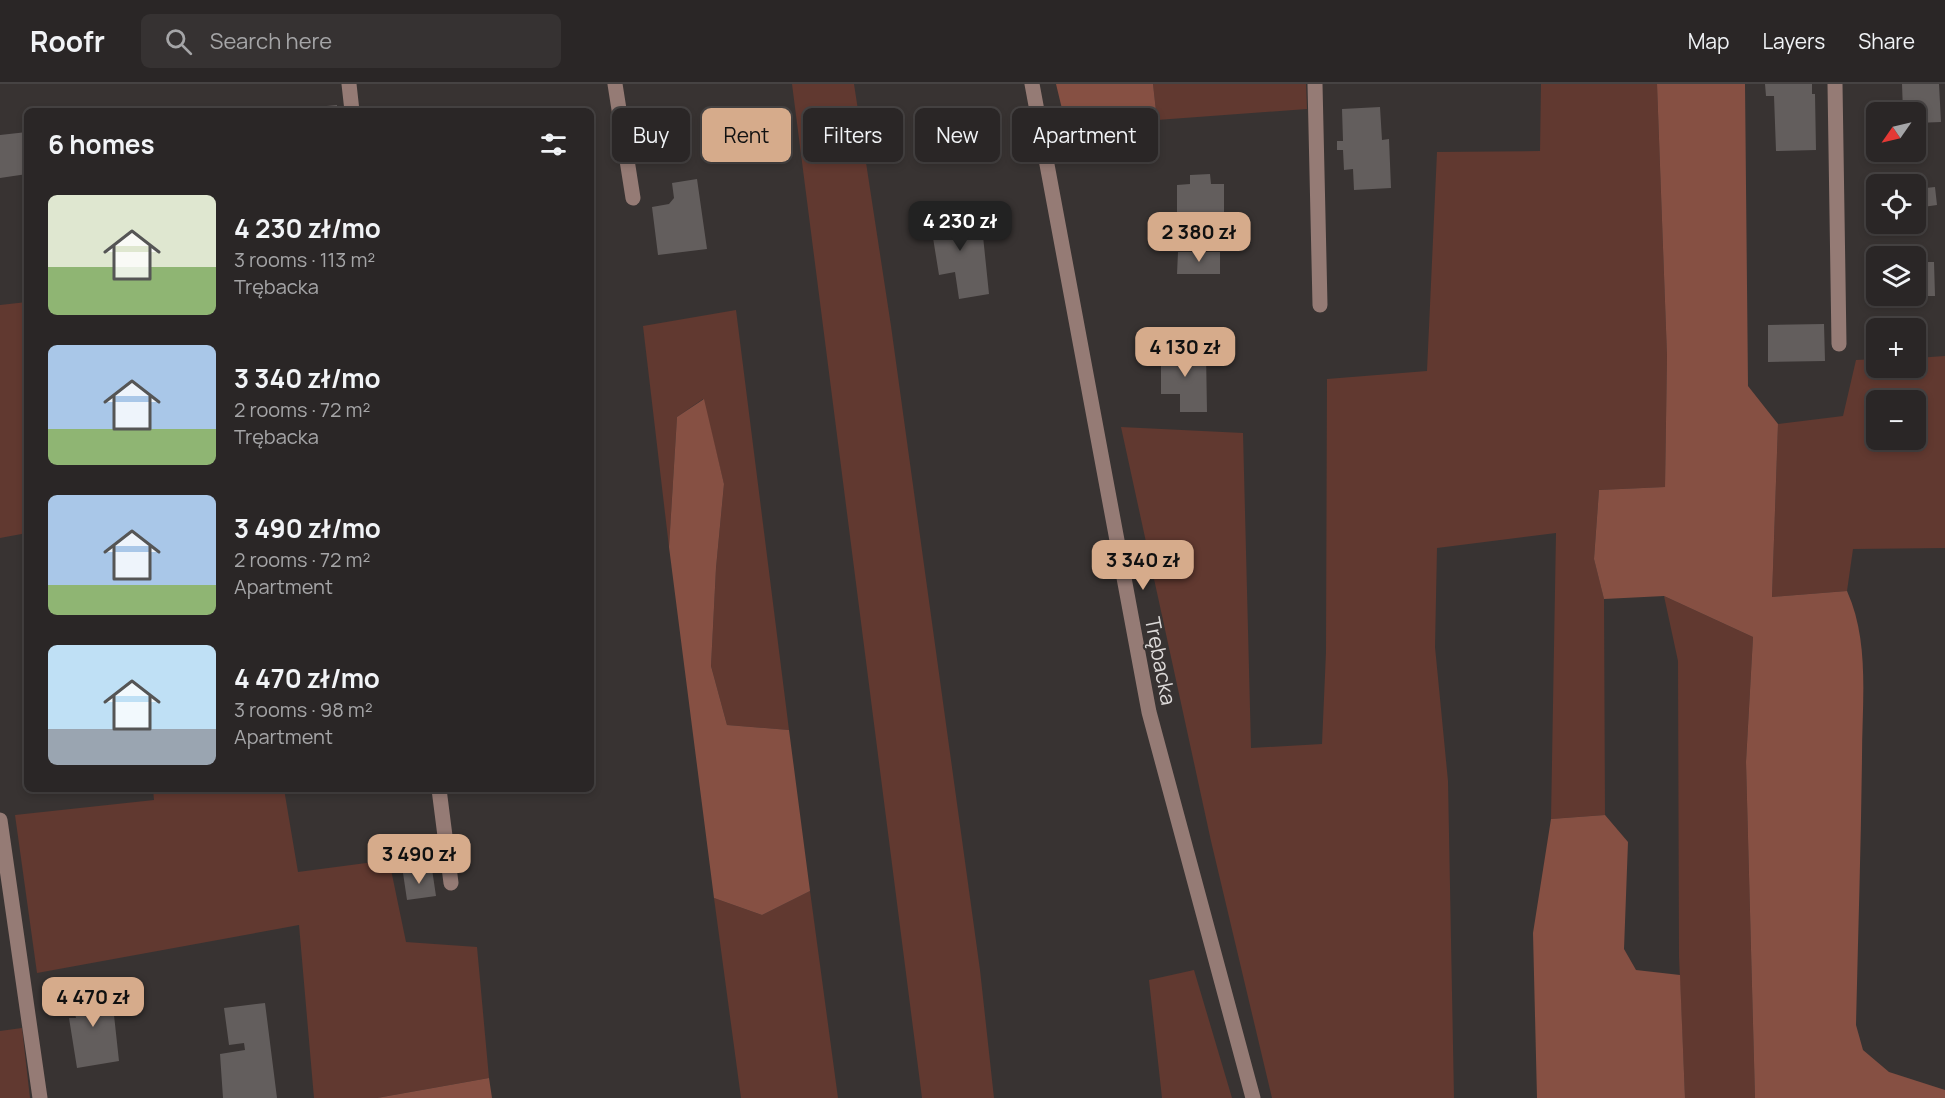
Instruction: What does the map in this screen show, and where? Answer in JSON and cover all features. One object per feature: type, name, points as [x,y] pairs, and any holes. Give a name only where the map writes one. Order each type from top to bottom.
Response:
[{"type":"street","points":[[349,84],[352,108]]},
{"type":"street","points":[[615,84],[633,198]]},
{"type":"street","name":"Trębacka","points":[[1032,84],[1149,712],[1253,1098]]},
{"type":"street","points":[[1315,84],[1320,305]]},
{"type":"street","points":[[1835,84],[1839,345]]},
{"type":"street","points":[[439,792],[451,883]]},
{"type":"street","points":[[0,820],[40,1098]]},
{"type":"shaded area","points":[[792,84],[854,84],[858,108],[803,108],[803,162],[866,162],[891,326],[980,970],[994,1098],[922,1098]]},
{"type":"shaded area","points":[[1056,84],[1153,84],[1156,108],[1062,108]]},
{"type":"shaded area","points":[[1153,84],[1306,84],[1307,109],[1158,120],[1158,108],[1156,108]]},
{"type":"shaded area","points":[[1541,84],[1657,84],[1667,356],[1665,487],[1599,490],[1594,559],[1604,599],[1605,815],[1551,819],[1556,533],[1437,548],[1435,647],[1448,781],[1454,1098],[1272,1098],[1211,841],[1121,427],[1243,433],[1251,748],[1322,744],[1326,652],[1327,379],[1427,371],[1437,152],[1540,151]]},
{"type":"shaded area","points":[[1657,84],[1745,84],[1748,386],[1778,424],[1772,597],[1847,591],[1859,631],[1862,651],[1856,1025],[1863,1050],[1889,1072],[1945,1090],[1945,1098],[1755,1098],[1746,762],[1753,637],[1664,596],[1604,599],[1594,559],[1599,490],[1665,487],[1667,356]]},
{"type":"shaded area","points":[[24,302],[24,534],[0,538],[0,305]]},
{"type":"shaded area","points":[[736,310],[789,730],[727,725],[711,666],[716,568],[724,484],[703,399],[677,417],[669,547],[643,326]]},
{"type":"shaded area","points":[[1945,356],[1945,548],[1853,549],[1847,591],[1772,597],[1778,424],[1843,416],[1856,360],[1866,360],[1866,378],[1926,378],[1926,357]]},
{"type":"shaded area","points":[[704,399],[724,484],[716,568],[711,666],[727,725],[789,730],[810,891],[762,915],[714,898],[669,547],[677,417]]},
{"type":"shaded area","points":[[1664,596],[1753,637],[1746,762],[1755,1098],[1685,1098],[1679,957],[1678,661]]},
{"type":"shaded area","points":[[153,792],[285,792],[298,872],[389,860],[406,942],[477,947],[489,1078],[377,1098],[314,1098],[299,925],[37,973],[15,815],[154,800]]},
{"type":"shaded area","points":[[1605,815],[1628,842],[1624,949],[1636,970],[1680,975],[1685,1098],[1537,1098],[1533,933],[1551,819]]},
{"type":"shaded area","points":[[810,891],[838,1098],[741,1098],[714,898],[762,915]]},
{"type":"shaded area","points":[[1194,970],[1232,1098],[1162,1098],[1149,980]]},
{"type":"shaded area","points":[[22,1028],[30,1098],[0,1098],[0,1031]]},
{"type":"shaded area","points":[[489,1078],[492,1098],[377,1098]]},
{"type":"building","points":[[1765,84],[1812,84],[1812,94],[1815,94],[1816,150],[1776,151],[1774,96],[1766,96]]},
{"type":"building","points":[[1902,84],[1939,84],[1941,122],[1926,123],[1926,102],[1903,102]]},
{"type":"building","points":[[337,105],[337,108],[316,107]]},
{"type":"building","points":[[1380,107],[1382,140],[1389,139],[1391,188],[1354,190],[1353,169],[1344,170],[1343,150],[1337,150],[1337,141],[1343,141],[1342,109]]},
{"type":"building","points":[[24,132],[24,174],[0,178],[0,135]]},
{"type":"building","points":[[1210,174],[1211,184],[1224,184],[1224,227],[1177,227],[1177,185],[1190,184],[1190,175]]},
{"type":"building","points":[[697,179],[707,249],[658,255],[652,207],[669,204],[674,198],[672,183]]},
{"type":"building","points":[[1935,187],[1937,205],[1926,207],[1926,188]]},
{"type":"building","points":[[967,207],[972,238],[983,236],[989,294],[959,299],[955,272],[939,275],[929,213]]},
{"type":"building","points":[[1178,252],[1220,252],[1220,274],[1177,274]]},
{"type":"building","points":[[1926,262],[1934,262],[1935,296],[1926,296]]},
{"type":"building","points":[[1824,324],[1825,361],[1768,362],[1768,325]]},
{"type":"building","points":[[1161,346],[1180,347],[1180,352],[1206,352],[1207,412],[1180,412],[1180,394],[1161,394]]},
{"type":"building","points":[[432,869],[436,896],[407,900],[403,873]]},
{"type":"building","points":[[105,986],[109,1013],[114,1015],[119,1061],[77,1068],[69,1018],[76,1018],[70,991]]},
{"type":"building","points":[[265,1003],[277,1098],[223,1098],[220,1054],[245,1050],[244,1043],[229,1045],[224,1008]]}]
